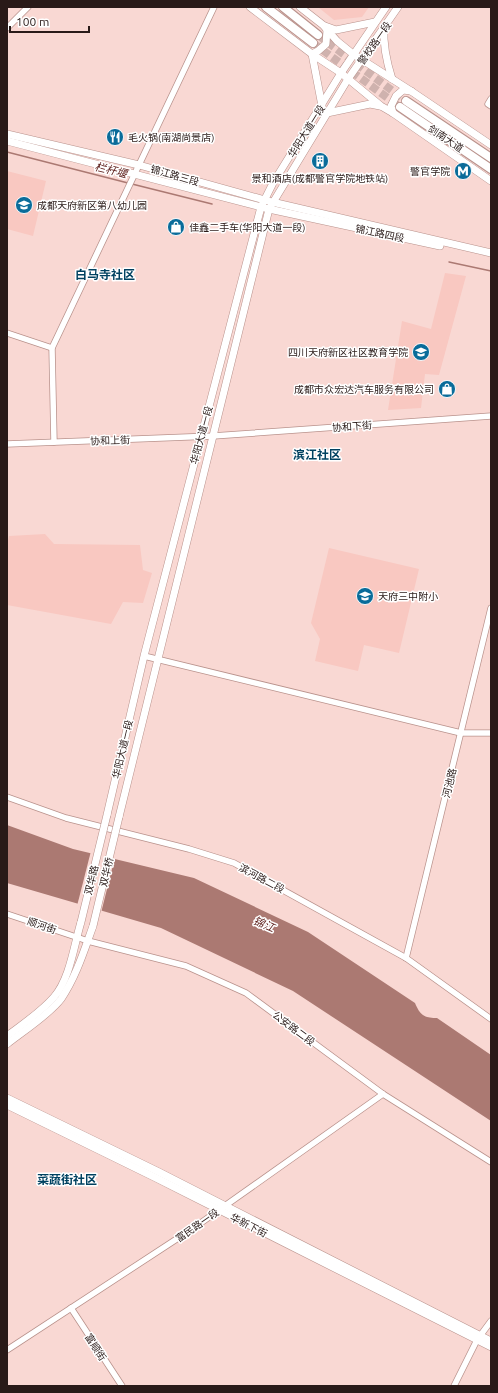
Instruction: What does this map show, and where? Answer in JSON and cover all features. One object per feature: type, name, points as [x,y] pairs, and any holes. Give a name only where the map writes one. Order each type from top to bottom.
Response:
[{"type":"highway","points":[[266,7],[313,43]]},
{"type":"highway","points":[[283,7],[318,35]]},
{"type":"highway","name":"剑南大道","points":[[491,158],[403,104],[491,169]]},
{"type":"main road","points":[[250,7],[348,79],[381,106],[491,181]]},
{"type":"main road","points":[[300,7],[353,54],[491,145]]},
{"type":"main road","name":"警校路一段","points":[[341,74],[386,7]]},
{"type":"main road","name":"警校路一段","points":[[348,79],[398,7]]},
{"type":"main road","points":[[325,28],[336,30],[375,22]]},
{"type":"main road","points":[[312,54],[326,44],[325,28]]},
{"type":"main road","points":[[384,28],[385,48],[388,67],[392,79]]},
{"type":"main road","points":[[312,54],[322,106]]},
{"type":"main road","name":"华阳大道一段","points":[[107,815],[144,656],[262,204],[341,74]]},
{"type":"main road","name":"华阳大道一段","points":[[119,817],[270,206],[348,79]]},
{"type":"main road","points":[[393,113],[391,106],[396,96],[403,90],[411,91]]},
{"type":"main road","points":[[327,113],[370,104],[381,106]]},
{"type":"main road","name":"锦江路三段","points":[[7,134],[139,165],[270,206]]},
{"type":"main road","name":"锦江路三段","points":[[7,141],[132,180],[262,204]]},
{"type":"main road","name":"锦江路四段","points":[[270,206],[491,253]]},
{"type":"main road","name":"锦江路四段","points":[[270,206],[491,257]]},
{"type":"main road","name":"双华路","points":[[7,1036],[39,1011],[55,996],[66,976],[81,922],[107,815]]},
{"type":"main road","name":"双华桥","points":[[7,1044],[43,1016],[60,1000],[74,977],[93,926],[119,817]]},
{"type":"main road","points":[[7,1098],[478,1337],[491,1341]]},
{"type":"main road","name":"华新下街","points":[[7,1105],[222,1208]]},
{"type":"main road","points":[[478,1337],[491,1347]]},
{"type":"street","points":[[7,28],[28,7]]},
{"type":"street","points":[[54,442],[52,348],[214,7]]},
{"type":"street","points":[[491,99],[488,104],[491,106]]},
{"type":"street","points":[[7,333],[52,348]]},
{"type":"street","name":"协和下街","points":[[213,436],[491,416]]},
{"type":"street","name":"协和上街","points":[[7,444],[213,436]]},
{"type":"street","name":"河池路","points":[[406,958],[491,608]]},
{"type":"street","points":[[144,656],[158,658],[461,733],[491,733]]},
{"type":"street","name":"滨河路二段","points":[[7,797],[66,818],[190,849],[234,863],[406,958],[491,1019]]},
{"type":"street","name":"顺河街","points":[[7,914],[76,937]]},
{"type":"street","name":"公安路二段","points":[[76,937],[186,966],[246,993],[383,1094],[491,1162]]},
{"type":"street","name":"富民路一段","points":[[7,1350],[195,1228],[383,1094]]},
{"type":"street","name":"富顺街","points":[[71,1308],[122,1386]]},
{"type":"street","points":[[454,1386],[478,1337],[491,1321]]},
{"type":"shaded area","points":[[318,7],[369,7],[362,17],[334,20]]},
{"type":"shaded area","name":"成都天府新区第八幼儿园","points":[[7,171],[46,181],[33,236],[7,229]]},
{"type":"shaded area","name":"四川天府新区社区教育学院","points":[[445,273],[466,276],[439,375],[425,374],[421,408],[388,410],[402,321],[431,329]]},
{"type":"shaded area","points":[[45,534],[54,544],[140,545],[143,570],[152,573],[143,603],[123,602],[111,624],[7,605],[7,545],[9,536]]},
{"type":"shaded area","name":"天府三中附小","points":[[329,548],[419,569],[399,653],[364,645],[358,671],[315,661],[320,639],[311,623]]},
{"type":"water","name":"锦江","points":[[7,825],[73,849],[194,878],[308,932],[415,1003],[423,1015],[437,1018],[491,1055],[491,1121],[293,991],[161,928],[7,883]]},
{"type":"pier","points":[[91,851],[115,857],[101,913],[77,906]]},
{"type":"waterway","name":"栏杆堰","points":[[7,152],[128,183]]},
{"type":"waterway","name":"栏杆堰","points":[[132,184],[212,204]]},
{"type":"waterway","name":"栏杆堰","points":[[449,262],[491,271]]},
{"type":"tunnel","points":[[318,35],[406,101]]},
{"type":"tunnel","points":[[313,43],[400,107]]},
{"type":"place","name":"毛火锅(南湖尚景店)","points":[[115,137]]},
{"type":"place","name":"景和酒店(成都警官学院地铁站)","points":[[320,161]]},
{"type":"place","name":"警官学院","points":[[463,171]]},
{"type":"place","name":"成都天府新区第八幼儿园","points":[[24,205]]},
{"type":"place","name":"佳鑫二手车(华阳大道一段)","points":[[176,227]]},
{"type":"place","name":"四川天府新区社区教育学院","points":[[421,352]]},
{"type":"place","name":"成都市众宏达汽车服务有限公司","points":[[447,389]]},
{"type":"place","name":"天府三中附小","points":[[365,596]]},
{"type":"district","name":"白马寺社区","points":[[105,275]]},
{"type":"district","name":"滨江社区","points":[[317,455]]},
{"type":"district","name":"菜蔬街社区","points":[[67,1180]]}]
